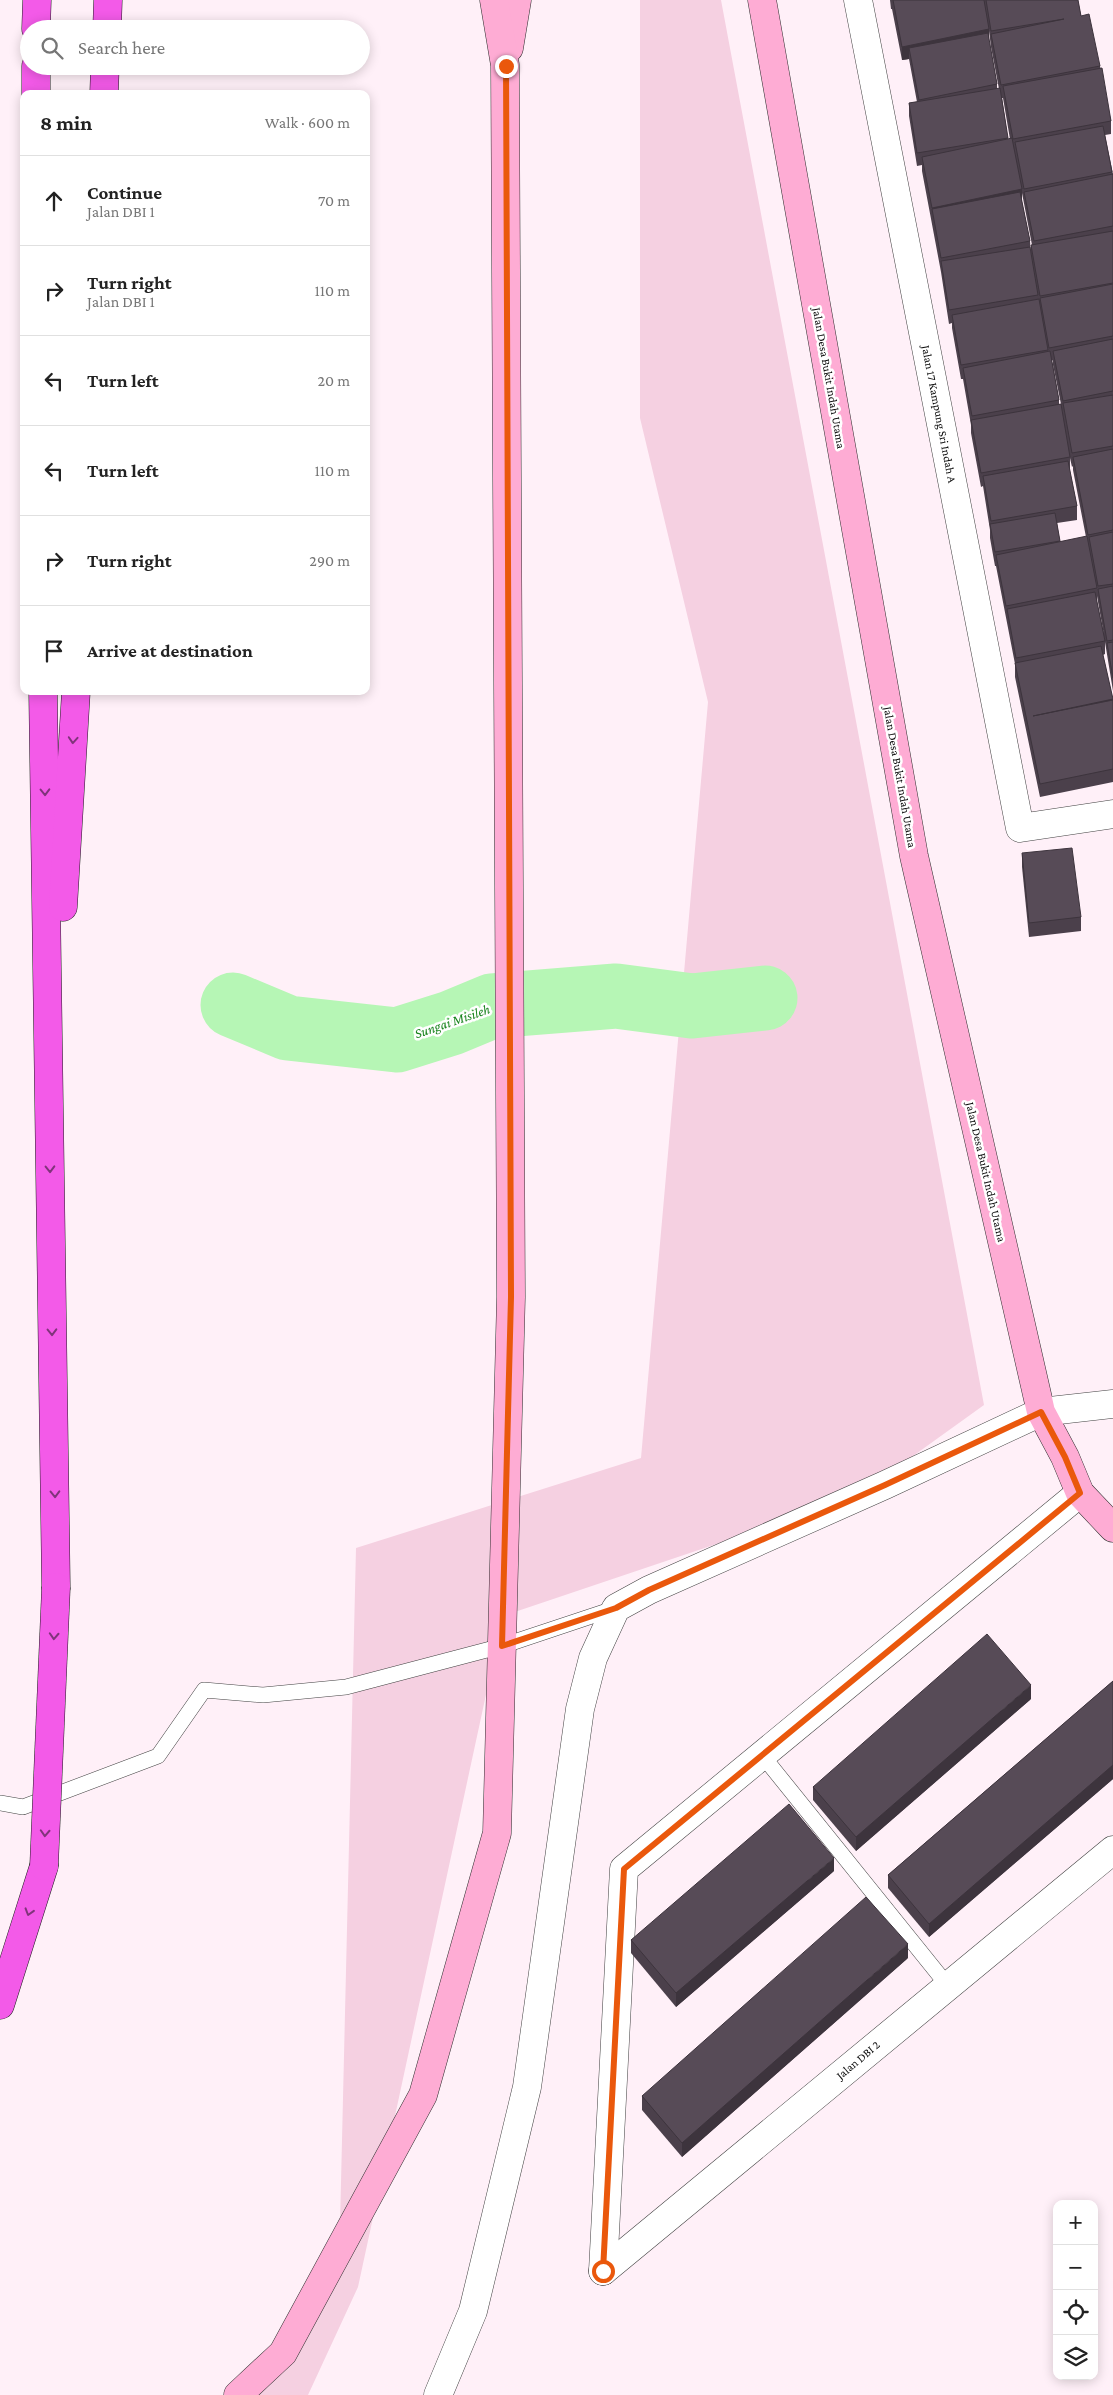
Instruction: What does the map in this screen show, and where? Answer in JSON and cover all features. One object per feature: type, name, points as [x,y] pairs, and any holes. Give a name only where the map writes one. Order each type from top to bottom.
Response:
[{"type":"highway","points":[[36,20],[37,0]]},
{"type":"highway","points":[[107,20],[108,0]]},
{"type":"highway","points":[[36,75],[36,90]]},
{"type":"highway","points":[[104,90],[105,75]]},
{"type":"highway","points":[[0,2005],[44,1866],[56,1587],[43,695]]},
{"type":"highway","points":[[49,1120],[76,695]]},
{"type":"street","points":[[494,0],[506,66]]},
{"type":"street","points":[[238,2395],[283,2353],[423,2095],[497,1833],[511,1297],[506,66],[517,0]]},
{"type":"street","name":"Jalan Desa Bukit Indah Utama","points":[[762,0],[914,856],[1041,1412],[1065,1457],[1080,1493],[1113,1528]]},
{"type":"street","name":"Jalan 17 Kampung Sri Indah A","points":[[858,0],[1020,828],[1113,814]]},
{"type":"street","points":[[438,2395],[473,2312],[527,2086],[580,1709],[593,1658],[616,1608],[649,1590],[885,1485],[1041,1412],[1113,1404]]},
{"type":"street","points":[[762,1755],[1080,1493]]},
{"type":"street","name":"Jalan DBI 2","points":[[762,1755],[624,1869],[603,2271],[1113,1850]]},
{"type":"lane","points":[[0,1803],[23,1808],[158,1756],[204,1690],[263,1694],[346,1687],[502,1646],[616,1608]]},
{"type":"lane","points":[[762,1755],[948,1986]]},
{"type":"shaded area","points":[[640,0],[721,0],[984,1405],[856,1497],[503,1616],[358,2287],[308,2395],[250,2395],[340,2225],[356,1548],[641,1458],[708,702],[640,418]]},
{"type":"building","points":[[893,0],[984,0],[989,29],[902,47]]},
{"type":"building","points":[[986,0],[1078,0],[1081,16],[1089,14],[1100,66],[1001,85],[991,34],[1064,19],[991,31]]},
{"type":"building","points":[[988,33],[997,84],[919,100],[909,48]]},
{"type":"building","points":[[1102,68],[1111,121],[1013,139],[1003,86]]},
{"type":"building","points":[[1000,88],[1008,138],[917,153],[909,103]]},
{"type":"building","points":[[1103,126],[1112,172],[1024,189],[1015,142]]},
{"type":"building","points":[[1012,138],[1022,189],[932,208],[922,157]]},
{"type":"building","points":[[1113,174],[1113,226],[1034,241],[1024,192]]},
{"type":"building","points":[[1020,192],[1030,241],[941,258],[932,209]]},
{"type":"building","points":[[1113,231],[1113,283],[1040,296],[1031,245]]},
{"type":"building","points":[[1030,247],[1038,295],[949,310],[941,261]]},
{"type":"building","points":[[1113,284],[1113,336],[1049,348],[1040,298]]},
{"type":"building","points":[[1039,299],[1048,350],[961,365],[952,315]]},
{"type":"building","points":[[1113,339],[1113,391],[1063,401],[1053,351]]},
{"type":"building","points":[[1050,351],[1059,400],[972,416],[963,368]]},
{"type":"building","points":[[1113,395],[1113,446],[1072,453],[1063,403]]},
{"type":"building","points":[[1061,404],[1070,457],[981,473],[971,420]]},
{"type":"building","points":[[1113,449],[1113,530],[1088,535],[1073,457]]},
{"type":"building","points":[[1068,461],[1077,506],[991,521],[983,476]]},
{"type":"building","points":[[1055,513],[1060,541],[995,552],[990,524]]},
{"type":"building","points":[[1113,532],[1113,584],[1098,586],[1089,537]]},
{"type":"building","points":[[1087,536],[1097,588],[1006,606],[996,555]]},
{"type":"building","points":[[1113,586],[1113,640],[1107,641],[1098,589]]},
{"type":"building","points":[[1095,592],[1105,641],[1016,658],[1007,609]]},
{"type":"building","points":[[1113,642],[1113,678],[1107,643]]},
{"type":"building","points":[[1101,646],[1113,699],[1033,716],[1113,700],[1113,769],[1040,784],[1015,663]]},
{"type":"building","points":[[1072,848],[1081,917],[1029,923],[1022,853]]},
{"type":"building","points":[[987,1634],[1031,1685],[856,1837],[813,1787]]},
{"type":"building","points":[[1113,1681],[1113,1765],[929,1924],[888,1875]]},
{"type":"building","points":[[789,1804],[834,1858],[676,1993],[631,1940]]},
{"type":"building","points":[[866,1897],[908,1944],[682,2143],[642,2096]]},
{"type":"waterway","name":"Sungai Misileh","points":[[233,1005],[288,1028],[397,1040],[451,1023],[492,1006],[616,996],[692,1006],[765,998]]},
{"type":"route","points":[[506,66],[511,1297],[502,1646],[616,1608],[649,1590],[885,1485],[1041,1412],[1065,1457],[1080,1493],[624,1869],[603,2271]]}]
